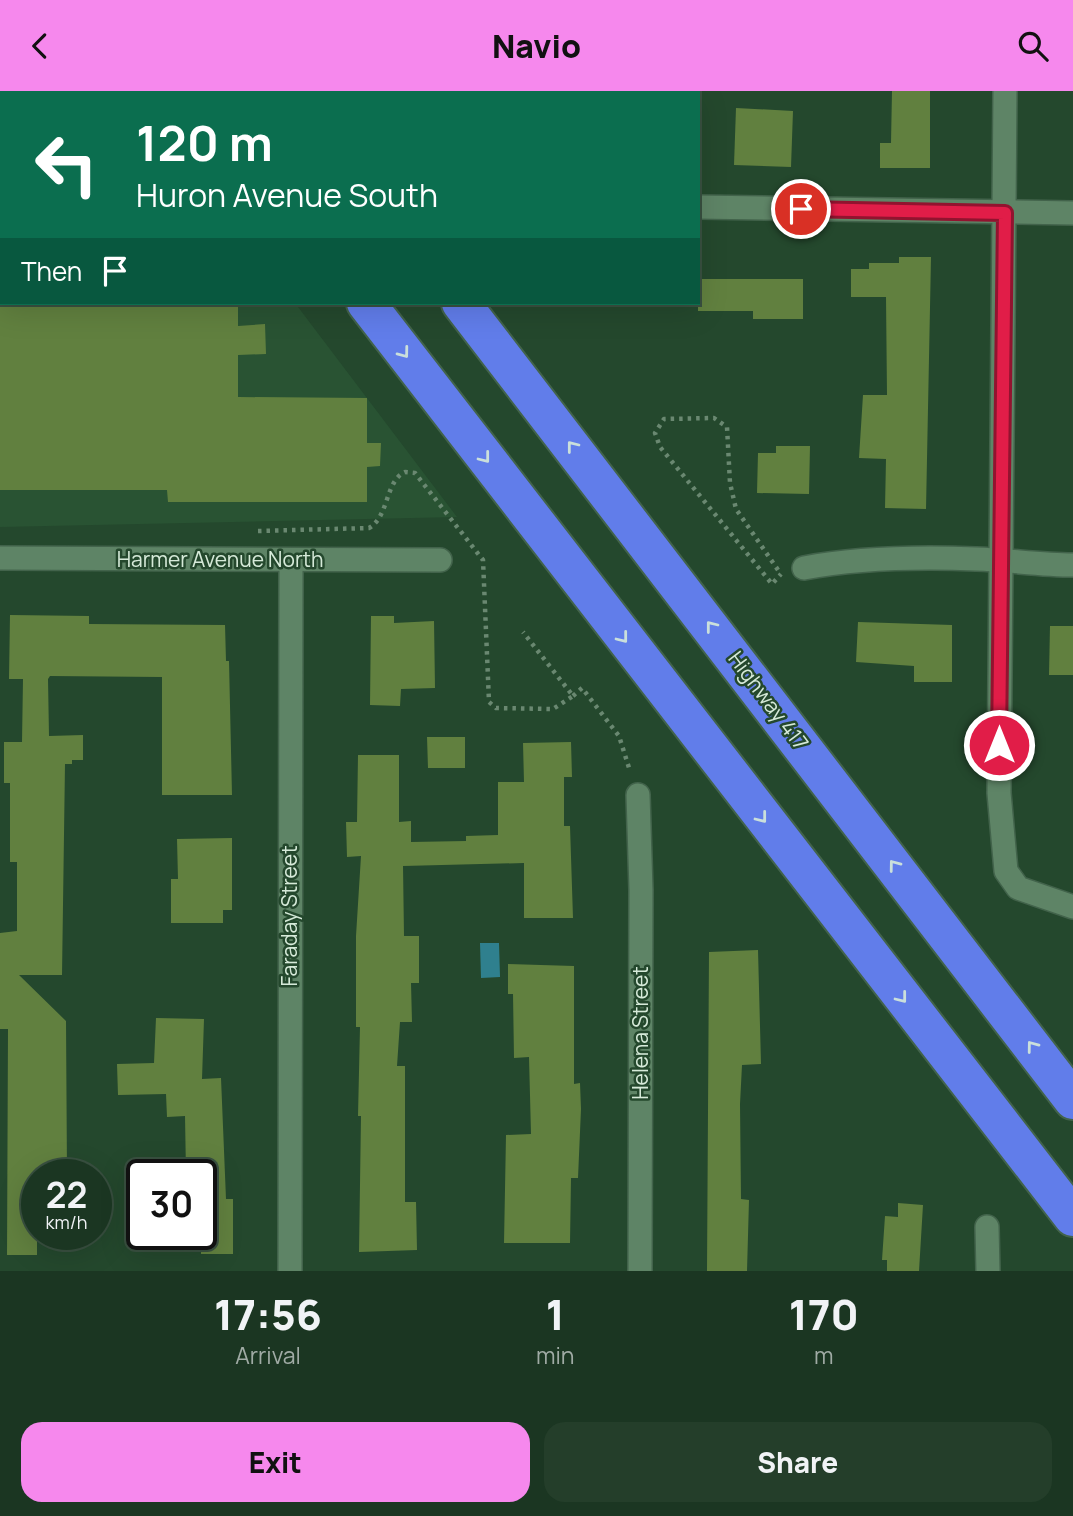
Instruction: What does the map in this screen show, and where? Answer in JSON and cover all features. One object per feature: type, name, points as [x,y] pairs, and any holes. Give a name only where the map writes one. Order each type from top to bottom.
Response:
[{"type":"highway","points":[[368,305],[1073,1217]]},
{"type":"highway","name":"Highway 417","points":[[463,305],[1073,1100]]},
{"type":"street","points":[[1004,91],[999,793],[1006,871],[1018,887],[1073,907]]},
{"type":"street","points":[[700,207],[1073,213]]},
{"type":"street","name":"Harmer Avenue North","points":[[0,558],[440,560]]},
{"type":"street","name":"Faraday Street","points":[[290,1271],[291,561]]},
{"type":"street","points":[[804,568],[845,562],[1002,561],[1029,565],[1073,565]]},
{"type":"street","name":"Helena Street","points":[[638,795],[641,890],[640,1271]]},
{"type":"street","points":[[987,1227],[988,1271]]},
{"type":"path","points":[[781,574],[772,584],[660,447],[655,433],[660,422],[664,419],[714,418],[727,427],[730,483],[736,509],[750,533],[781,574],[792,580],[804,568]]},
{"type":"path","points":[[573,696],[582,688],[619,736],[638,795]]},
{"type":"shaded area","points":[[0,305],[297,305],[457,517],[0,527]]},
{"type":"water","points":[[480,943],[499,943],[500,977],[481,978]]},
{"type":"building","points":[[892,91],[930,91],[930,168],[880,168],[880,143],[891,143]]},
{"type":"building","points":[[736,108],[793,111],[791,167],[734,165]]},
{"type":"building","points":[[899,257],[931,257],[926,509],[885,508],[886,459],[859,458],[863,395],[887,395],[886,297],[851,297],[851,269],[869,269],[869,263],[899,263]]},
{"type":"building","points":[[700,279],[803,279],[803,319],[753,319],[753,311],[698,311]]},
{"type":"building","points":[[0,305],[238,305],[238,326],[265,324],[266,354],[238,355],[238,397],[367,398],[367,443],[381,443],[380,466],[367,467],[367,502],[168,502],[167,490],[0,490]]},
{"type":"building","points":[[776,446],[810,446],[809,494],[757,493],[758,453],[776,453]]},
{"type":"building","points":[[10,615],[89,616],[89,624],[225,625],[226,661],[229,661],[232,795],[162,795],[162,677],[50,676],[48,679],[49,736],[83,735],[83,760],[72,760],[72,764],[65,764],[62,975],[19,975],[66,1021],[67,1159],[21,1159],[21,1250],[37,1250],[37,1255],[7,1255],[8,1029],[0,1029],[0,933],[17,931],[17,862],[10,862],[10,783],[4,783],[4,742],[22,742],[23,679],[9,679]]},
{"type":"building","points":[[371,616],[394,616],[394,623],[434,621],[435,688],[401,689],[400,706],[370,705]]},
{"type":"building","points":[[858,622],[952,625],[952,682],[914,682],[914,666],[856,662]]},
{"type":"building","points":[[1050,626],[1073,626],[1073,675],[1049,675]]},
{"type":"building","points":[[427,737],[465,737],[465,768],[428,768]]},
{"type":"building","points":[[571,742],[572,777],[564,777],[564,826],[570,826],[573,918],[524,918],[524,863],[403,866],[404,936],[419,936],[419,983],[411,983],[412,1022],[400,1022],[397,1066],[405,1066],[405,1202],[416,1202],[417,1250],[359,1252],[361,1116],[358,1116],[360,1027],[356,1027],[356,936],[361,856],[347,857],[346,822],[357,822],[358,755],[399,755],[399,822],[411,821],[411,842],[466,841],[466,836],[498,835],[498,782],[524,782],[523,743]]},
{"type":"building","points":[[232,838],[232,910],[223,910],[223,923],[171,923],[171,879],[178,879],[177,839]]},
{"type":"building","points":[[758,950],[761,1064],[742,1065],[740,1104],[741,1199],[749,1200],[747,1271],[707,1271],[709,952]]},
{"type":"building","points":[[508,964],[574,966],[574,1084],[580,1083],[581,1109],[578,1178],[571,1178],[570,1243],[504,1243],[506,1135],[531,1134],[529,1057],[514,1058],[513,994],[508,994]]},
{"type":"building","points":[[156,1018],[204,1019],[202,1079],[221,1078],[226,1199],[233,1199],[233,1254],[201,1254],[201,1250],[217,1250],[217,1159],[186,1159],[185,1116],[167,1117],[166,1094],[118,1095],[117,1064],[154,1063]]},
{"type":"building","points":[[898,1203],[923,1205],[919,1271],[887,1271],[887,1260],[882,1260],[885,1216],[898,1217]]},
{"type":"route","points":[[801,209],[1005,213],[999,745]]}]
